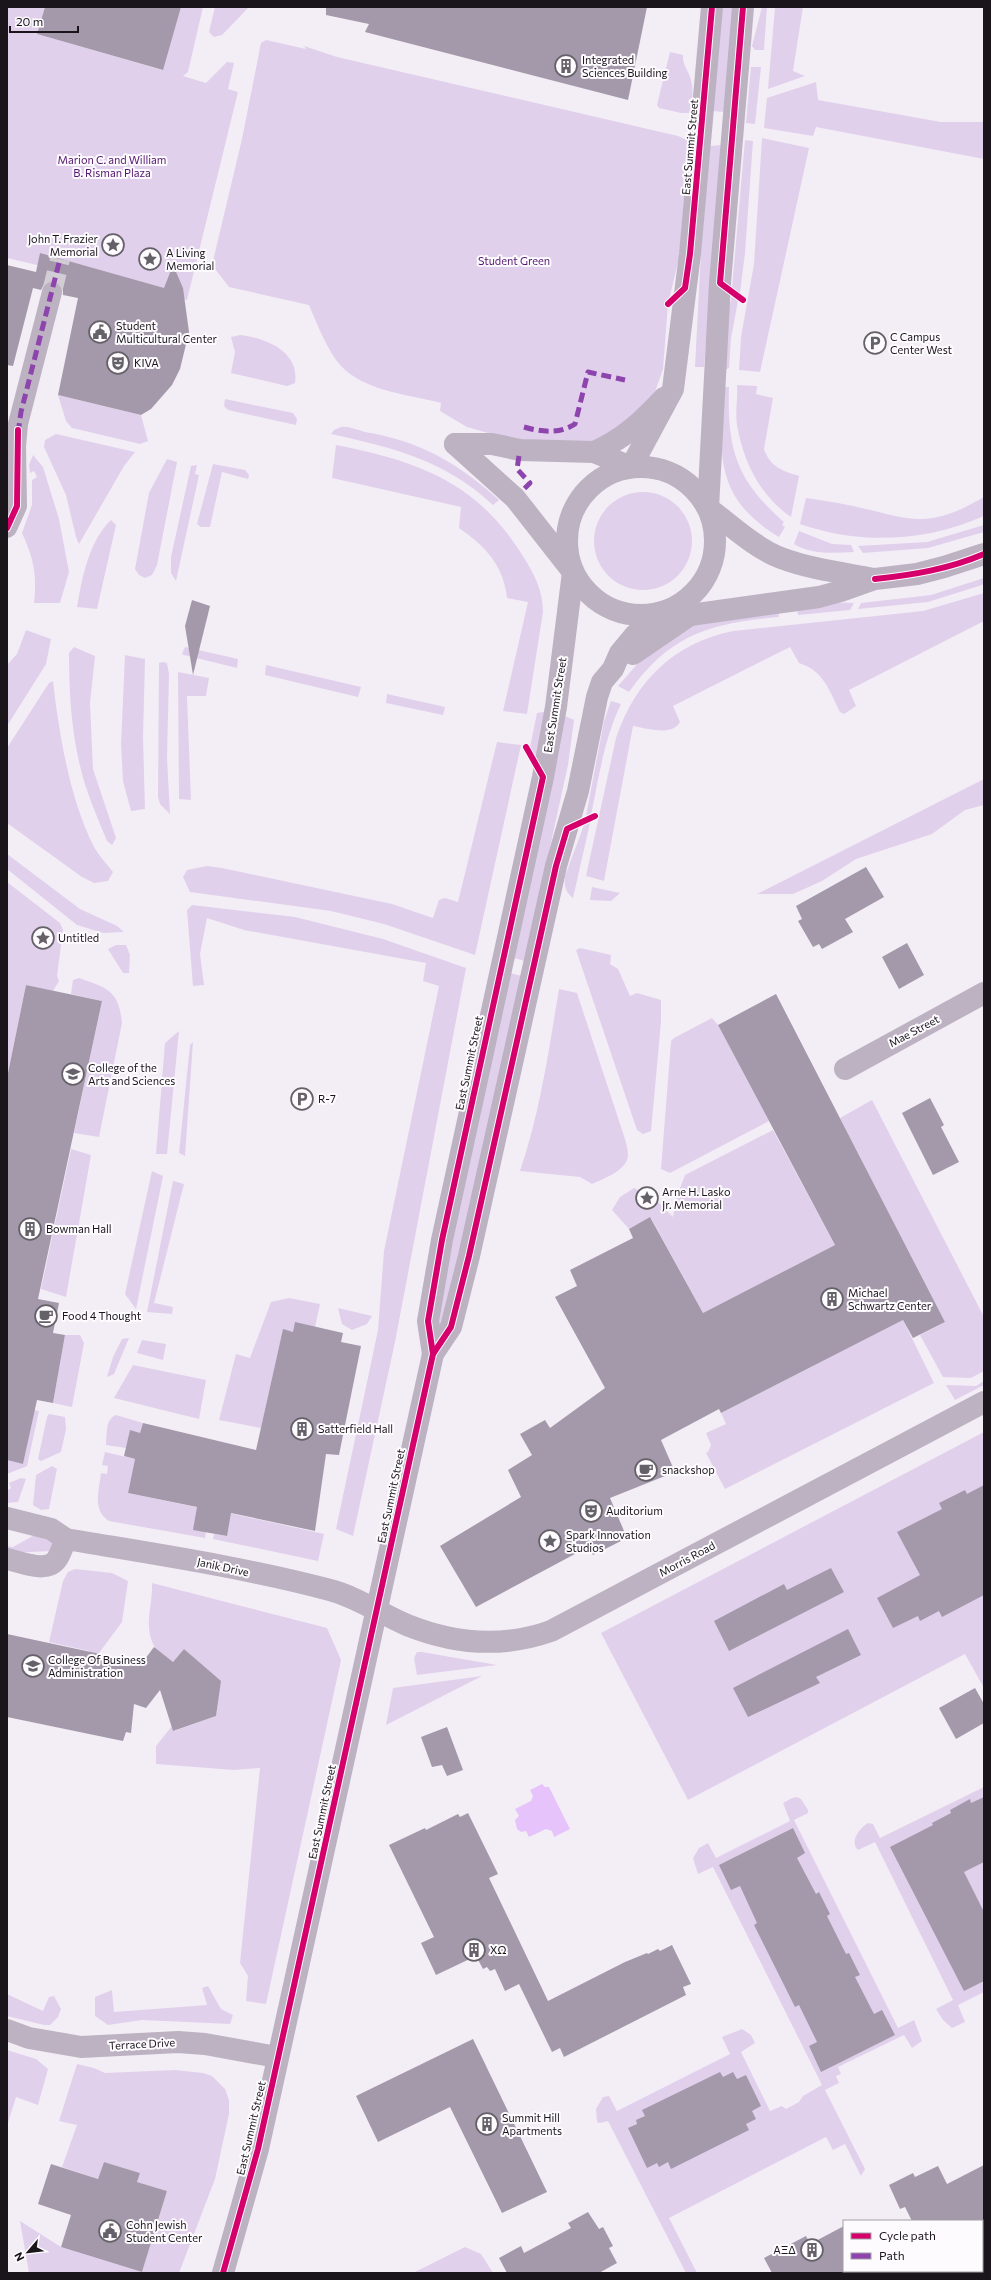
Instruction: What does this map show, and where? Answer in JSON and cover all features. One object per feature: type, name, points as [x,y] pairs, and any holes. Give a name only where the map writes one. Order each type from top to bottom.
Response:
[{"type":"main road","name":"East Summit Street","points":[[631,467],[673,389],[690,254],[712,7]]},
{"type":"main road","points":[[708,508],[694,489],[676,476],[654,468],[631,467],[609,474],[590,487],[576,505],[568,527],[567,535],[567,550],[573,572],[583,588],[595,600],[611,610],[646,616],[663,612],[682,603],[693,594],[709,571],[715,550],[714,528],[708,508],[714,380],[720,283],[743,7]]},
{"type":"main road","name":"East Summit Street","points":[[433,1354],[428,1321],[442,1240],[543,777],[556,707],[573,572]]},
{"type":"main road","name":"East Summit Street","points":[[613,669],[620,653],[636,635],[663,612]]},
{"type":"main road","name":"East Summit Street","points":[[223,2273],[258,2149],[277,2057],[433,1354],[451,1327],[481,1205],[556,866],[578,791],[597,697],[602,682],[613,669],[690,615]]},
{"type":"street","points":[[7,528],[18,506],[16,446],[18,424],[52,292]]},
{"type":"street","points":[[594,452],[613,444],[645,420],[673,389]]},
{"type":"street","points":[[573,572],[515,498],[455,444],[492,444],[520,450],[594,452],[631,467]]},
{"type":"street","points":[[708,508],[759,545],[781,558],[805,565],[875,579]]},
{"type":"street","points":[[663,612],[690,615],[819,597],[875,579],[938,569],[984,554]]},
{"type":"street","name":"Mae Street","points":[[844,1069],[984,993]]},
{"type":"street","name":"Morris Road","points":[[376,1610],[407,1625],[466,1640],[496,1643],[534,1637],[606,1603],[984,1402]]},
{"type":"street","name":"Janik Drive","points":[[7,1518],[51,1529],[66,1539],[206,1563],[330,1590],[376,1610]]},
{"type":"street","points":[[7,1559],[43,1567],[50,1565],[57,1560],[66,1539]]},
{"type":"street","name":"Terrace Drive","points":[[7,2030],[29,2038],[81,2047],[178,2042],[205,2044],[277,2057]]},
{"type":"green space","name":"Marion C. and William B. Risman Plaza","points":[[7,7],[45,7],[37,34],[162,70],[181,7],[203,7],[188,72],[183,76],[206,83],[227,62],[234,63],[228,89],[238,92],[187,300],[7,258]]},
{"type":"green space","points":[[215,7],[249,7],[222,35],[214,37],[209,32]]},
{"type":"green space","points":[[722,7],[733,7],[725,112],[712,111]]},
{"type":"green space","points":[[762,7],[767,7],[764,50],[755,50],[752,46]]},
{"type":"green space","points":[[775,7],[803,7],[793,71],[805,76],[768,89]]},
{"type":"green space","name":"Student Green","points":[[266,40],[306,49],[304,46],[337,57],[678,136],[689,141],[679,258],[668,304],[663,369],[654,395],[643,412],[588,445],[509,439],[467,427],[440,411],[441,403],[384,390],[357,379],[336,360],[321,334],[309,305],[229,287],[212,265],[242,139],[261,43]]},
{"type":"green space","points":[[670,52],[683,55],[692,84],[691,113],[681,113],[659,108],[657,105]]},
{"type":"green space","points":[[751,67],[761,67],[755,124],[746,123]]},
{"type":"green space","points":[[816,82],[818,100],[941,122],[984,122],[984,159],[816,127],[813,136],[764,128],[767,98]]},
{"type":"green space","points":[[762,138],[809,148],[760,372],[739,370],[741,337],[754,264]]},
{"type":"green space","points":[[745,140],[753,141],[745,253],[740,293],[732,288]]},
{"type":"green space","points":[[722,145],[704,367],[695,367],[701,251],[710,146]]},
{"type":"green space","points":[[732,296],[738,301],[731,338],[729,368],[722,371],[723,331]]},
{"type":"green space","points":[[240,335],[260,339],[279,348],[292,362],[295,372],[295,383],[287,386],[231,373],[235,352],[231,337]]},
{"type":"green space","points":[[737,385],[757,386],[756,394],[773,398],[764,449],[773,464],[782,470],[799,476],[791,517],[770,499],[762,488],[755,477],[744,452],[737,425]]},
{"type":"green space","points":[[721,387],[729,387],[730,428],[733,446],[738,462],[745,477],[755,492],[784,522],[782,525],[785,527],[779,537],[758,522],[742,506],[732,490],[725,472],[721,433]]},
{"type":"green space","points":[[58,395],[141,415],[148,441],[140,444],[72,428],[66,421]]},
{"type":"green space","points":[[225,399],[293,413],[297,419],[296,425],[228,410],[224,406]]},
{"type":"green space","points":[[341,427],[385,436],[421,448],[468,475],[499,500],[493,505],[456,477],[437,466],[418,458],[376,445],[331,434],[334,430]]},
{"type":"green space","points":[[56,434],[135,452],[124,466],[79,544],[66,495],[44,447],[45,440]]},
{"type":"green space","points":[[336,445],[393,458],[442,478],[464,491],[484,508],[503,528],[521,553],[533,574],[539,588],[543,604],[527,714],[503,711],[528,602],[507,598],[502,576],[492,558],[477,542],[459,528],[461,507],[332,478]]},
{"type":"green space","points":[[33,455],[43,467],[59,519],[69,572],[60,603],[34,603],[34,567],[22,533],[32,505],[32,480],[37,477],[34,471],[30,473],[29,465]]},
{"type":"green space","points":[[167,459],[177,462],[157,565],[152,575],[145,578],[139,575],[135,569],[149,493]]},
{"type":"green space","points":[[213,464],[245,470],[249,475],[248,479],[222,472],[210,527],[201,527],[197,524]]},
{"type":"green space","points":[[197,465],[195,474],[199,475],[176,581],[171,573],[171,557],[191,466]]},
{"type":"green space","points":[[643,492],[662,496],[678,506],[688,522],[692,541],[688,560],[678,576],[662,586],[643,590],[624,586],[608,576],[598,560],[594,541],[598,522],[608,506],[624,496]]},
{"type":"green space","points":[[984,497],[984,516],[962,525],[916,535],[893,538],[869,538],[823,531],[800,524],[806,498],[828,501],[900,517],[924,519],[940,517],[966,507]]},
{"type":"green space","points":[[111,520],[116,525],[97,609],[77,607],[84,572],[92,549],[97,538]]},
{"type":"green space","points":[[984,525],[984,532],[928,548],[863,553],[858,546],[927,542]]},
{"type":"green space","points":[[799,531],[832,544],[851,545],[854,552],[816,552],[801,548],[794,544]]},
{"type":"green space","points":[[984,578],[984,584],[928,602],[858,609],[861,603],[931,595]]},
{"type":"green space","points":[[984,593],[984,621],[849,690],[856,706],[844,714],[840,712],[825,682],[814,671],[799,663],[790,647],[673,706],[680,722],[676,727],[665,730],[651,730],[633,726],[604,881],[586,876],[616,738],[624,718],[634,699],[646,682],[675,655],[692,645],[733,631],[923,611]]},
{"type":"green space","points":[[830,602],[854,603],[850,610],[798,615],[796,605]]},
{"type":"green space","points":[[777,606],[779,617],[733,623],[712,628],[694,635],[677,644],[660,657],[644,672],[629,692],[618,686],[639,662],[696,623]]},
{"type":"green space","points":[[26,630],[51,639],[46,664],[7,726],[7,665],[17,654]]},
{"type":"green space","points":[[74,647],[95,656],[90,703],[93,769],[116,838],[112,845],[107,841],[92,804],[82,776],[77,752],[71,710],[69,681],[69,653]]},
{"type":"green space","points":[[185,647],[238,659],[237,668],[184,655],[182,654]]},
{"type":"green space","points":[[125,655],[145,659],[143,737],[145,809],[131,811],[123,781],[121,744]]},
{"type":"green space","points":[[159,663],[167,663],[169,674],[167,758],[170,814],[160,804],[158,797]]},
{"type":"green space","points":[[266,665],[361,687],[358,697],[265,675]]},
{"type":"green space","points":[[178,672],[209,678],[206,696],[187,696],[191,800],[179,799]]},
{"type":"green space","points":[[53,681],[62,744],[72,788],[78,809],[94,847],[113,872],[108,881],[94,883],[82,877],[7,823],[7,748],[49,683]]},
{"type":"green space","points":[[387,694],[445,707],[443,715],[386,703]]},
{"type":"green space","points":[[611,701],[621,704],[606,744],[591,815],[586,816],[604,721]]},
{"type":"green space","points":[[547,712],[544,733],[535,758],[530,747],[537,713]]},
{"type":"green space","points":[[565,716],[574,720],[568,765],[525,961],[514,958]]},
{"type":"green space","points":[[497,742],[521,745],[475,955],[384,924],[331,911],[190,892],[183,877],[187,870],[207,866],[222,868],[392,904],[433,918],[439,900],[445,898],[458,902]]},
{"type":"green space","points":[[984,779],[984,805],[965,810],[932,834],[856,859],[822,881],[793,894],[757,894]]},
{"type":"green space","points":[[590,823],[573,898],[568,893],[566,888],[565,876],[584,825]]},
{"type":"green space","points":[[7,854],[80,909],[117,926],[124,932],[103,933],[77,925],[7,869]]},
{"type":"green space","points":[[7,882],[60,923],[63,930],[57,976],[59,981],[53,991],[26,985],[7,1078]]},
{"type":"green space","points":[[592,887],[620,893],[611,901],[590,900]]},
{"type":"green space","points":[[192,905],[295,917],[383,939],[466,968],[395,1342],[353,1536],[336,1529],[378,1330],[384,1251],[439,986],[423,981],[426,963],[244,930],[207,918],[200,954],[204,985],[193,986],[187,910]]},
{"type":"green space","points":[[116,945],[126,945],[130,955],[129,973],[123,973],[108,949]]},
{"type":"green space","points":[[580,948],[611,955],[610,964],[618,969],[630,996],[637,993],[661,1000],[661,1022],[651,1131],[643,1134],[637,1130],[576,950]]},
{"type":"green space","points":[[510,973],[522,976],[470,1214],[440,1327],[437,1329],[447,1269]]},
{"type":"green space","points":[[79,978],[110,992],[118,1003],[122,1023],[99,1137],[74,1133],[102,1001],[71,994],[73,980]]},
{"type":"green space","points":[[559,989],[577,993],[628,1151],[627,1160],[620,1169],[608,1177],[592,1184],[580,1177],[520,1171],[533,1127],[548,1058]]},
{"type":"green space","points":[[712,1018],[718,1025],[769,1121],[670,1173],[661,1169],[671,1041]]},
{"type":"green space","points":[[179,1031],[167,1154],[156,1154],[165,1043]]},
{"type":"green space","points":[[193,1042],[185,1156],[179,1153],[190,1045]]},
{"type":"green space","points":[[872,1100],[984,1317],[984,1371],[971,1378],[943,1377],[920,1335],[945,1322],[840,1118]]},
{"type":"green space","points":[[773,1130],[835,1245],[703,1313],[651,1218],[629,1229],[612,1210],[620,1197],[634,1188],[653,1197],[673,1217],[676,1199],[685,1175]]},
{"type":"green space","points":[[71,1149],[91,1155],[66,1297],[41,1289]]},
{"type":"green space","points":[[152,1171],[163,1176],[136,1309],[125,1294]]},
{"type":"green space","points":[[173,1181],[184,1184],[154,1303],[173,1307],[172,1314],[147,1312]]},
{"type":"green space","points":[[289,1298],[320,1304],[315,1327],[293,1332],[283,1330],[261,1428],[219,1420],[236,1354],[250,1358],[271,1302]]},
{"type":"green space","points":[[338,1308],[372,1316],[367,1324],[352,1330],[342,1324]]},
{"type":"green space","points":[[903,1320],[934,1383],[725,1489],[706,1453],[711,1445],[706,1433],[726,1424],[721,1413]]},
{"type":"green space","points":[[65,1335],[80,1335],[84,1343],[72,1407],[53,1403]]},
{"type":"green space","points":[[129,1338],[114,1374],[107,1377],[113,1357],[122,1339]]},
{"type":"green space","points":[[142,1340],[166,1344],[163,1360],[137,1353]]},
{"type":"green space","points":[[133,1365],[206,1380],[199,1419],[114,1398]]},
{"type":"green space","points":[[984,1381],[984,1385],[955,1400],[946,1385],[976,1386]]},
{"type":"green space","points":[[34,1410],[39,1411],[27,1466],[7,1474],[7,1460],[23,1464]]},
{"type":"green space","points":[[49,1414],[65,1417],[66,1429],[61,1452],[41,1461],[38,1459],[47,1417]]},
{"type":"green space","points":[[116,1415],[143,1423],[140,1433],[126,1448],[106,1445],[108,1424],[112,1417]]},
{"type":"green space","points":[[984,1432],[984,1688],[965,1654],[688,1800],[601,1633]]},
{"type":"green space","points":[[105,1452],[135,1459],[128,1493],[205,1509],[205,1538],[109,1521],[104,1517],[98,1506],[98,1493],[101,1473],[107,1474],[108,1466],[102,1465]]},
{"type":"green space","points":[[52,1466],[57,1469],[49,1509],[41,1510],[33,1505],[36,1475]]},
{"type":"green space","points":[[21,1478],[26,1479],[18,1502],[7,1503],[7,1491],[11,1488],[9,1483]]},
{"type":"green space","points":[[225,1512],[324,1534],[318,1561],[213,1539],[214,1534],[227,1536]]},
{"type":"green space","points":[[38,1533],[53,1540],[53,1551],[7,1553],[7,1546],[13,1547]]},
{"type":"green space","points":[[75,1569],[112,1573],[128,1581],[122,1622],[99,1653],[98,1660],[88,1658],[89,1651],[49,1642],[63,1581],[68,1572]]},
{"type":"green space","points":[[152,1583],[327,1628],[341,1660],[266,2004],[246,2001],[248,1976],[240,1963],[260,1768],[234,1770],[156,1764],[156,1746],[172,1726],[174,1731],[216,1716],[220,1681],[184,1649],[173,1662],[162,1655],[155,1648],[149,1630]]},
{"type":"green space","points":[[417,1652],[497,1665],[417,1675],[414,1658]]},
{"type":"green space","points":[[482,1676],[386,1725],[393,1688]]},
{"type":"green space","points":[[984,1787],[984,1992],[958,2005],[965,2022],[952,2028],[943,2020],[936,2009],[953,2000],[875,1842],[858,1850],[855,1839],[859,1831],[868,1823],[873,1824],[880,1838]]},
{"type":"green space","points":[[797,1797],[801,1799],[808,1810],[808,1813],[794,1820],[898,2028],[914,2020],[922,2041],[912,2048],[904,2035],[838,2067],[841,2074],[836,2076],[839,2083],[825,2090],[865,2169],[861,2176],[845,2144],[833,2150],[826,2137],[669,2218],[697,2273],[686,2273],[608,2121],[600,2123],[597,2122],[596,2109],[603,2097],[609,2096],[617,2111],[730,2054],[722,2037],[742,2029],[751,2035],[755,2043],[741,2052],[770,2111],[782,2106],[786,2109],[799,2102],[803,2096],[822,2085],[713,1867],[698,1874],[693,1858],[699,1848],[708,1843],[716,1858],[790,1821],[783,1803]]},
{"type":"green space","points":[[208,1986],[221,2009],[233,2015],[230,2024],[142,2020],[108,2025],[95,2016],[95,1997],[112,1990],[114,2012],[207,2005],[202,1988]]},
{"type":"green space","points":[[7,1994],[43,2011],[49,1997],[54,1996],[61,2009],[58,2017],[50,2025],[44,2025],[7,2016]]},
{"type":"green space","points":[[7,2050],[36,2059],[48,2069],[38,2105],[16,2097],[7,2126]]},
{"type":"green space","points":[[77,2064],[94,2068],[105,2073],[175,2070],[203,2073],[212,2076],[225,2089],[229,2100],[229,2114],[215,2179],[179,2273],[29,2273],[20,2221],[61,2247],[142,2272],[167,2191],[137,2182],[140,2173],[104,2162],[98,2179],[62,2167],[77,2125],[59,2121]]},
{"type":"green space","points":[[465,2247],[481,2254],[493,2273],[413,2273]]},
{"type":"shaded area","points":[[542,1784],[545,1787],[549,1787],[570,1829],[554,1837],[552,1831],[546,1829],[529,1837],[526,1831],[521,1832],[517,1829],[515,1820],[519,1816],[515,1809],[531,1801],[533,1796],[530,1790]]},
{"type":"building","points":[[45,7],[181,7],[163,70],[37,34]]},
{"type":"building","name":"Integrated Sciences Building","points":[[326,7],[647,7],[628,100],[365,32],[369,24],[326,15]]},
{"type":"building","points":[[40,253],[164,288],[173,265],[183,288],[189,332],[180,369],[172,385],[151,409],[141,415],[58,395],[78,298],[63,295],[63,289],[55,281],[44,284],[41,290],[33,288],[13,366],[7,365],[7,265],[36,272]]},
{"type":"building","points":[[192,600],[210,606],[193,675],[185,626]]},
{"type":"building","points":[[866,867],[884,897],[845,919],[853,932],[822,949],[819,944],[813,947],[798,921],[802,919],[796,906]]},
{"type":"building","points":[[907,943],[924,975],[899,989],[882,957]]},
{"type":"building","name":"Bowman Hall","points":[[26,985],[102,1001],[38,1299],[59,1303],[53,1333],[65,1335],[53,1403],[37,1400],[23,1464],[7,1460],[7,1078]]},
{"type":"building","name":"Michael Schwartz Center","points":[[776,994],[945,1322],[913,1338],[903,1320],[721,1413],[719,1409],[661,1440],[675,1472],[610,1498],[627,1538],[593,1555],[588,1547],[476,1607],[440,1546],[521,1497],[508,1470],[532,1455],[520,1434],[545,1420],[550,1428],[605,1388],[555,1297],[577,1286],[570,1270],[633,1238],[629,1229],[650,1217],[703,1313],[835,1245],[718,1025]]},
{"type":"building","points":[[930,1098],[944,1125],[941,1127],[959,1162],[933,1175],[902,1113]]},
{"type":"building","name":"Satterfield Hall","points":[[295,1322],[343,1333],[341,1342],[361,1346],[339,1455],[326,1454],[315,1531],[231,1513],[227,1536],[193,1530],[197,1507],[128,1493],[135,1459],[124,1456],[130,1430],[140,1433],[143,1423],[256,1450],[283,1329],[293,1332]]},
{"type":"building","points":[[984,1485],[984,1595],[942,1617],[939,1611],[920,1621],[918,1616],[893,1628],[877,1598],[920,1575],[897,1532],[942,1509],[939,1503],[965,1490],[967,1494]]},
{"type":"building","points":[[831,1568],[844,1592],[729,1651],[714,1621],[784,1584],[787,1590]]},
{"type":"building","points":[[848,1629],[861,1655],[816,1677],[820,1683],[748,1717],[733,1688]]},
{"type":"building","points":[[7,1634],[142,1663],[154,1647],[173,1662],[184,1649],[221,1681],[216,1716],[173,1731],[160,1690],[146,1708],[134,1704],[131,1733],[126,1732],[123,1741],[7,1717]]},
{"type":"building","points":[[975,1688],[984,1704],[984,1723],[956,1739],[939,1708]]},
{"type":"building","points":[[447,1727],[463,1770],[447,1776],[442,1765],[432,1767],[421,1737]]},
{"type":"building","points":[[984,1797],[984,1862],[964,1872],[984,1912],[984,1981],[964,1991],[890,1847],[933,1825],[932,1823],[951,1813],[950,1810],[970,1799],[971,1803]]},
{"type":"building","points":[[468,1813],[498,1874],[489,1878],[548,2001],[625,1962],[658,1949],[660,1951],[672,1945],[691,1984],[683,1987],[686,1995],[564,2057],[560,2048],[552,2052],[519,1984],[505,1991],[495,1969],[490,1971],[487,1967],[483,1969],[476,1956],[436,1975],[421,1943],[434,1937],[389,1845],[425,1828],[426,1830],[458,1814],[460,1817]]},
{"type":"building","points":[[793,1828],[805,1853],[797,1858],[816,1894],[819,1892],[830,1914],[827,1916],[846,1954],[849,1953],[860,1975],[855,1977],[874,2014],[882,2010],[895,2035],[821,2072],[809,2046],[817,2042],[799,2005],[795,2007],[754,1925],[757,1923],[740,1886],[731,1890],[719,1865]]},
{"type":"building","name":"Summit Hill Apartments","points":[[473,2039],[547,2192],[502,2213],[450,2107],[378,2142],[356,2096]]},
{"type":"building","points":[[720,2072],[723,2077],[733,2072],[737,2079],[746,2075],[761,2106],[752,2111],[756,2119],[746,2124],[749,2130],[671,2169],[668,2162],[659,2167],[657,2163],[647,2168],[628,2128],[637,2124],[636,2120],[645,2116],[642,2110]]},
{"type":"building","name":"Cohn Jewish Student Center","points":[[104,2162],[140,2173],[137,2182],[167,2191],[142,2272],[61,2247],[71,2215],[38,2204],[51,2164],[98,2179]]},
{"type":"building","points":[[984,2165],[984,2221],[912,2220],[905,2207],[900,2209],[889,2185],[913,2173],[915,2177],[938,2166],[947,2184]]},
{"type":"building","points":[[588,2212],[599,2229],[603,2227],[613,2246],[609,2248],[617,2263],[599,2273],[507,2273],[499,2258],[521,2246],[524,2253],[571,2228],[568,2223]]},
{"type":"building","name":"ΑΞΔ","points":[[843,2227],[844,2273],[772,2273],[764,2258],[806,2236],[810,2244]]},
{"type":"tunnel","points":[[52,292],[60,259]]},
{"type":"marked path","points":[[18,433],[21,412],[60,259]]},
{"type":"marked path","points":[[524,427],[537,430],[557,431],[575,424],[588,372],[625,380]]},
{"type":"marked path","points":[[519,456],[517,469],[530,483],[524,489]]},
{"type":"cycle path","points":[[668,304],[685,288],[690,254],[712,7]]},
{"type":"cycle path","points":[[743,7],[720,283],[743,300]]},
{"type":"cycle path","points":[[7,528],[17,506],[18,430]]},
{"type":"cycle path","points":[[875,579],[931,571],[958,564],[984,554]]},
{"type":"cycle path","points":[[433,1354],[428,1321],[442,1240],[543,777],[526,747]]},
{"type":"cycle path","points":[[223,2273],[258,2149],[433,1354],[451,1327],[469,1256],[556,866],[567,829],[595,816]]},
{"type":"place","name":"Integrated Sciences Building","points":[[566,66]]},
{"type":"place","name":"John T. Frazier Memorial","points":[[113,245]]},
{"type":"place","name":"A Living Memorial","points":[[150,259]]},
{"type":"place","name":"Student Multicultural Center","points":[[100,332]]},
{"type":"place","name":"C Campus Center West","points":[[875,343]]},
{"type":"place","name":"KIVA","points":[[118,363]]},
{"type":"place","name":"Untitled","points":[[43,938]]},
{"type":"place","name":"College of the Arts and Sciences","points":[[73,1074]]},
{"type":"place","name":"R-7","points":[[302,1099]]},
{"type":"place","name":"Arne H. Lasko Jr. Memorial","points":[[647,1198]]},
{"type":"place","name":"Bowman Hall","points":[[30,1229]]},
{"type":"place","name":"Michael Schwartz Center","points":[[832,1299]]},
{"type":"place","name":"Food 4 Thought","points":[[46,1316]]},
{"type":"place","name":"Satterfield Hall","points":[[302,1429]]},
{"type":"place","name":"snackshop","points":[[646,1470]]},
{"type":"place","name":"Auditorium","points":[[591,1511]]},
{"type":"place","name":"Spark Innovation Studios","points":[[550,1541]]},
{"type":"place","name":"College Of Business Administration","points":[[33,1666]]},
{"type":"place","name":"ΧΩ","points":[[474,1950]]},
{"type":"place","name":"Summit Hill Apartments","points":[[487,2124]]},
{"type":"place","name":"Cohn Jewish Student Center","points":[[110,2231]]},
{"type":"place","name":"ΑΞΔ","points":[[812,2250]]}]
